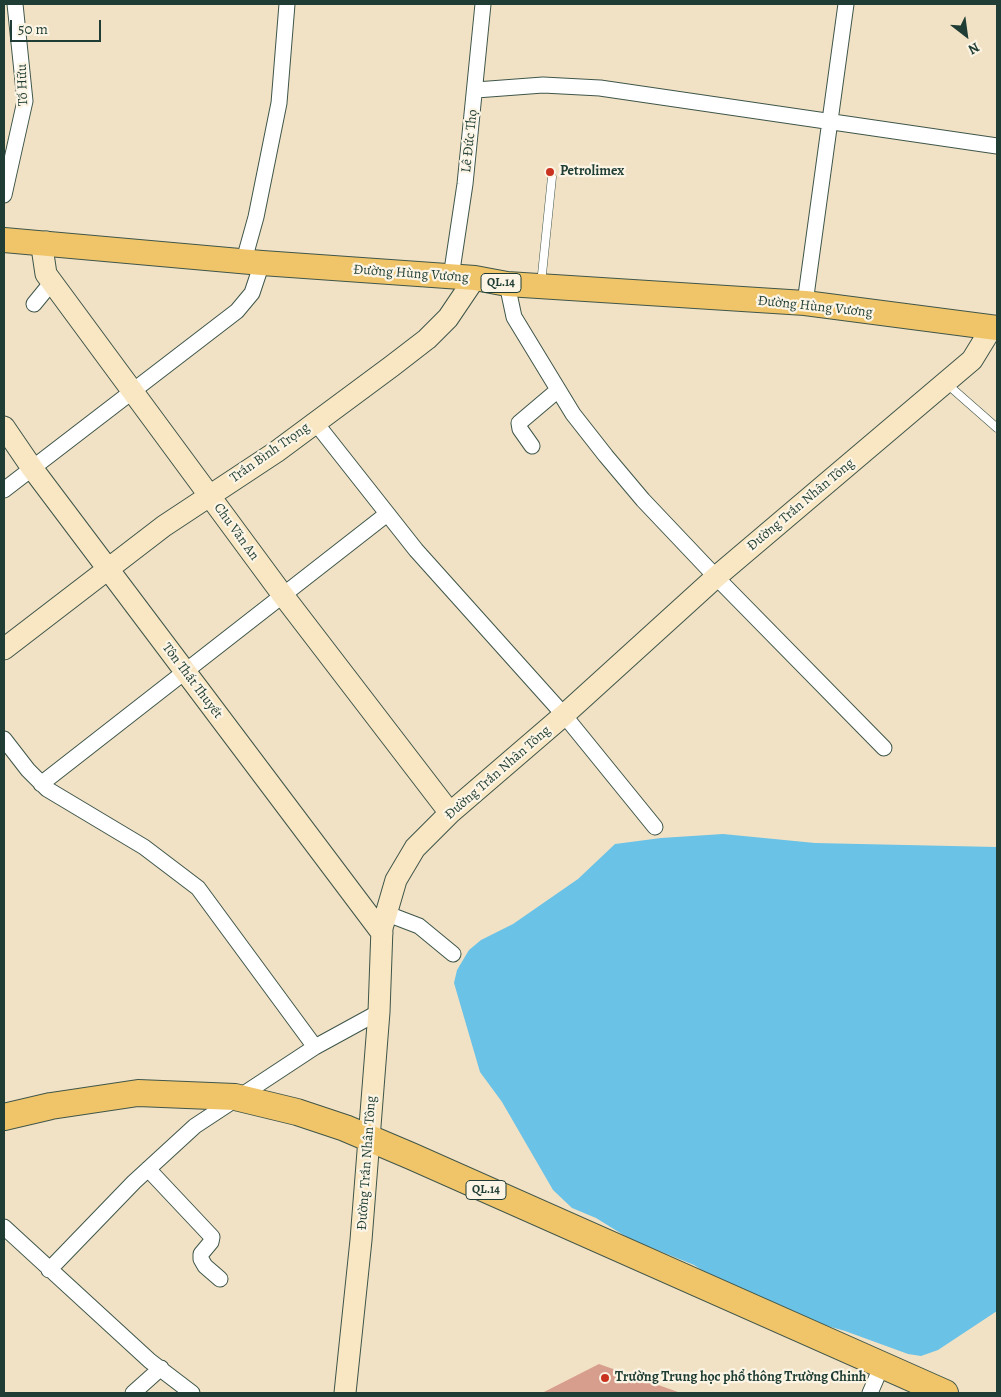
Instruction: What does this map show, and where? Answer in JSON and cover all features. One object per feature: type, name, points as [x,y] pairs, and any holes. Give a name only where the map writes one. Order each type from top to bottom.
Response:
[{"type":"highway","name":"QL.14","points":[[4,1116],[51,1106],[138,1093],[235,1097],[297,1112],[369,1138],[946,1393]]},
{"type":"main road","name":"Đường Hùng Vương","points":[[4,240],[46,242],[253,262],[475,278],[507,284],[805,303],[994,328]]},
{"type":"street","name":"Tố Hữu","points":[[4,195],[25,101],[15,4]]},
{"type":"street","points":[[4,490],[237,311],[252,292],[256,217],[279,103],[287,4]]},
{"type":"street","name":"Lê Đức Thọ","points":[[451,277],[465,184],[476,90],[483,4]]},
{"type":"street","points":[[805,303],[846,4]]},
{"type":"street","points":[[476,90],[544,85],[600,88],[997,146]]},
{"type":"street","name":"Chu Văn An","points":[[46,242],[44,262],[46,274],[282,594],[450,813]]},
{"type":"street","name":"Trần Bình Trọng","points":[[4,649],[209,495],[276,452],[427,339],[448,318],[475,278]]},
{"type":"street","points":[[34,304],[52,282]]},
{"type":"street","points":[[507,284],[514,317],[558,390],[574,414],[630,485],[716,577],[884,748]]},
{"type":"street","name":"Đường Trần Nhân Tông","points":[[345,1393],[369,1138],[379,1012],[383,923],[396,880],[415,848],[450,813],[564,715],[716,577],[972,360],[994,328]]},
{"type":"street","points":[[532,446],[520,429],[519,422],[558,390]]},
{"type":"street","points":[[315,422],[387,514],[438,575],[564,715],[655,827]]},
{"type":"street","name":"Tôn Thất Thuyết","points":[[4,427],[32,468],[185,672],[383,923]]},
{"type":"street","points":[[41,784],[282,594],[387,514]]},
{"type":"street","points":[[4,739],[41,784],[144,847],[198,888],[315,1047]]},
{"type":"street","points":[[383,923],[419,926],[453,954]]},
{"type":"street","points":[[50,1270],[148,1169],[195,1126],[235,1097],[315,1047],[379,1012]]},
{"type":"street","points":[[148,1169],[212,1237],[201,1254],[201,1258],[204,1266],[220,1278]]},
{"type":"street","points":[[4,1227],[150,1361],[192,1393]]},
{"type":"street","points":[[870,1393],[882,1365]]},
{"type":"street","points":[[133,1393],[161,1368]]},
{"type":"lane","points":[[540,286],[552,177]]},
{"type":"lane","points":[[945,382],[997,428]]},
{"type":"water","points":[[723,834],[815,843],[997,847],[997,1311],[938,1350],[921,1356],[908,1354],[845,1331],[758,1306],[694,1265],[630,1239],[596,1218],[572,1208],[553,1190],[502,1102],[480,1072],[454,983],[457,970],[469,950],[481,940],[513,924],[578,879],[615,844],[661,838]]},
{"type":"building","name":"Trường Trung học phổ thông Trường Chinh","points":[[599,1364],[678,1392],[542,1393]]},
{"type":"place","name":"Petrolimex","points":[[550,172]]},
{"type":"place","name":"Trường Trung học phổ thông Trường Chinh","points":[[605,1378]]}]
